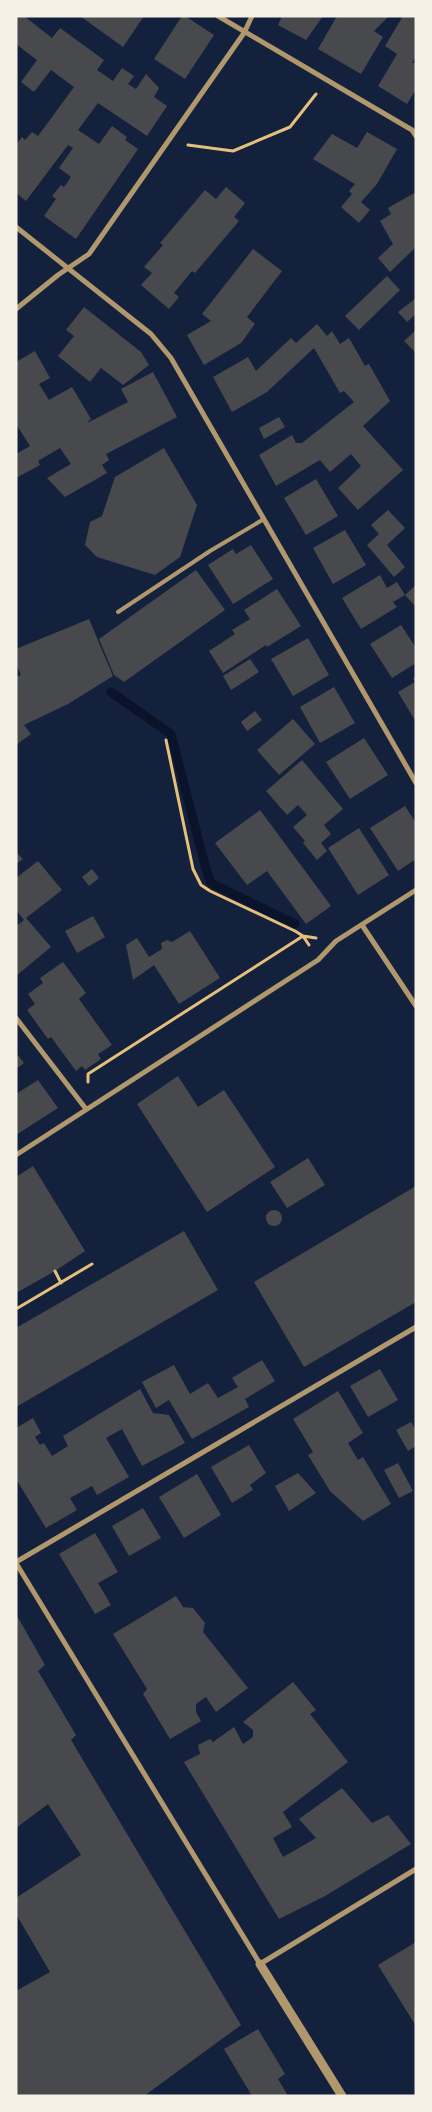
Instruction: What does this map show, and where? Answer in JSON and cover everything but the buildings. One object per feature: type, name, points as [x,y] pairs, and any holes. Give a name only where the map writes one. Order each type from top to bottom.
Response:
[{"type":"street","points":[[218,16],[244,33],[414,130],[416,136]]},
{"type":"street","points":[[16,310],[58,275],[90,254],[244,33],[252,16]]},
{"type":"street","points":[[16,227],[151,334],[162,345],[416,783]]},
{"type":"street","points":[[16,1155],[318,960],[336,941],[416,890]]},
{"type":"street","points":[[362,925],[416,1006]]},
{"type":"street","points":[[16,1018],[86,1109]]},
{"type":"street","points":[[342,2096],[16,1563],[416,1327]]},
{"type":"street","points":[[260,1964],[416,1869]]},
{"type":"lane","points":[[118,612],[210,551],[264,519]]},
{"type":"path","points":[[167,142],[233,151],[290,127],[327,80]]},
{"type":"path","points":[[166,740],[193,869],[201,885],[303,936],[336,941]]},
{"type":"path","points":[[303,936],[318,960]]},
{"type":"path","points":[[86,1109],[88,1074],[303,936]]},
{"type":"path","points":[[16,1309],[92,1264]]},
{"type":"path","points":[[55,1272],[61,1283]]},
{"type":"waterway","points":[[111,692],[171,734],[211,883],[295,924]]}]
